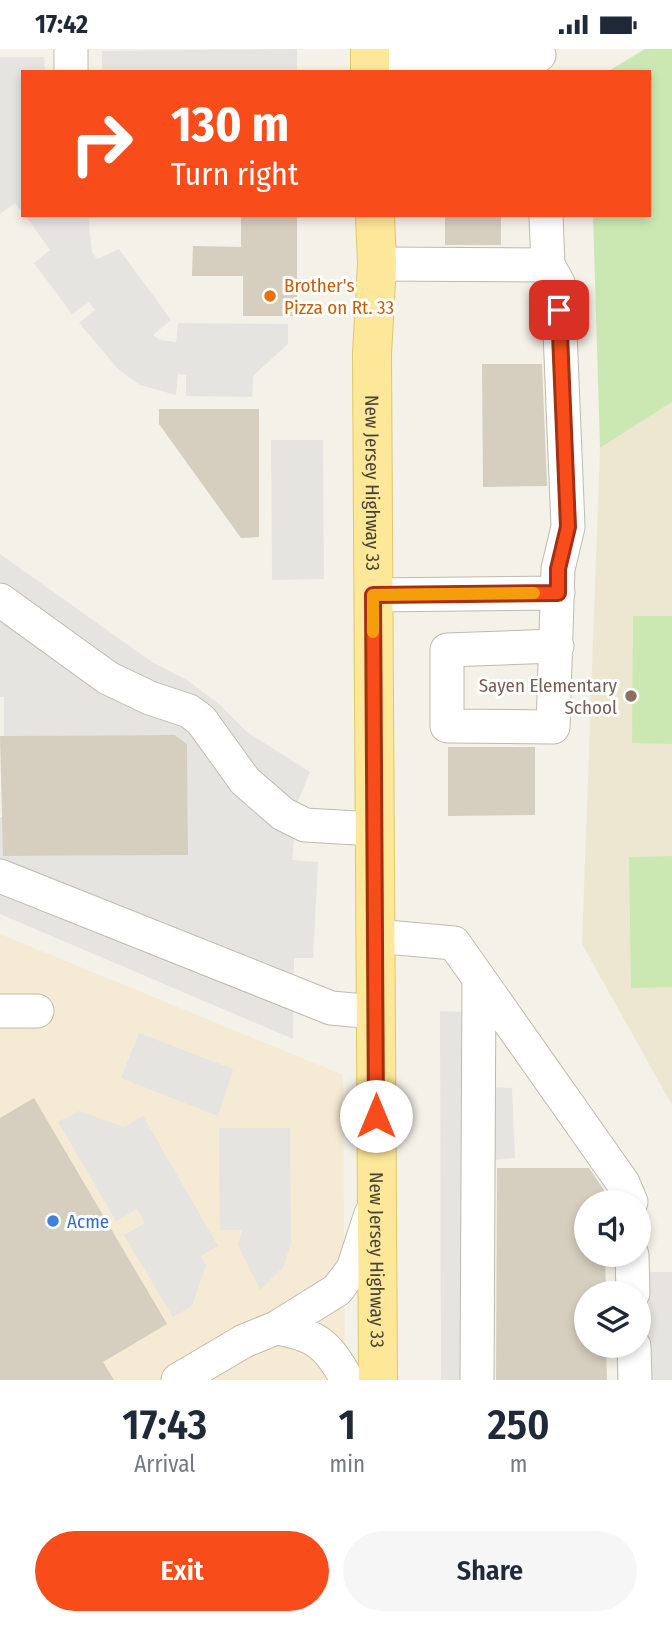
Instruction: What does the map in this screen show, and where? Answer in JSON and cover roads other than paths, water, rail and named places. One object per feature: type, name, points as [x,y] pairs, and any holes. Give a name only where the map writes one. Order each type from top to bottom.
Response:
[{"type":"main road","name":"New Jersey Highway 33","points":[[375,217],[377,264],[372,354],[377,1380]]},
{"type":"lane","points":[[71,49],[71,70]]},
{"type":"lane","points":[[370,61],[539,59]]},
{"type":"lane","points":[[546,217],[548,265],[558,283],[568,527],[558,569],[557,646]]},
{"type":"lane","points":[[377,264],[548,265]]},
{"type":"lane","points":[[373,595],[558,593]]},
{"type":"lane","points":[[0,600],[108,678],[150,698],[189,711],[201,720],[245,781],[282,814],[305,825],[374,829]]},
{"type":"lane","points":[[0,876],[331,1008],[375,1012]]},
{"type":"lane","points":[[375,936],[454,943],[626,1190]]},
{"type":"lane","points":[[477,1380],[480,979]]},
{"type":"lane","points":[[0,1011],[37,1011]]},
{"type":"lane","points":[[178,1380],[244,1341],[276,1328],[337,1290],[354,1269],[377,1194]]},
{"type":"lane","points":[[276,1328],[302,1332],[320,1342],[336,1359],[346,1380]]},
{"type":"lane","points":[[634,1358],[635,1380]]},
{"type":"place","name":"Brother's Pizza on Rt. 33","points":[[270,296]]},
{"type":"place","name":"Sayen Elementary School","points":[[631,696]]},
{"type":"place","name":"Acme","points":[[53,1221]]}]
